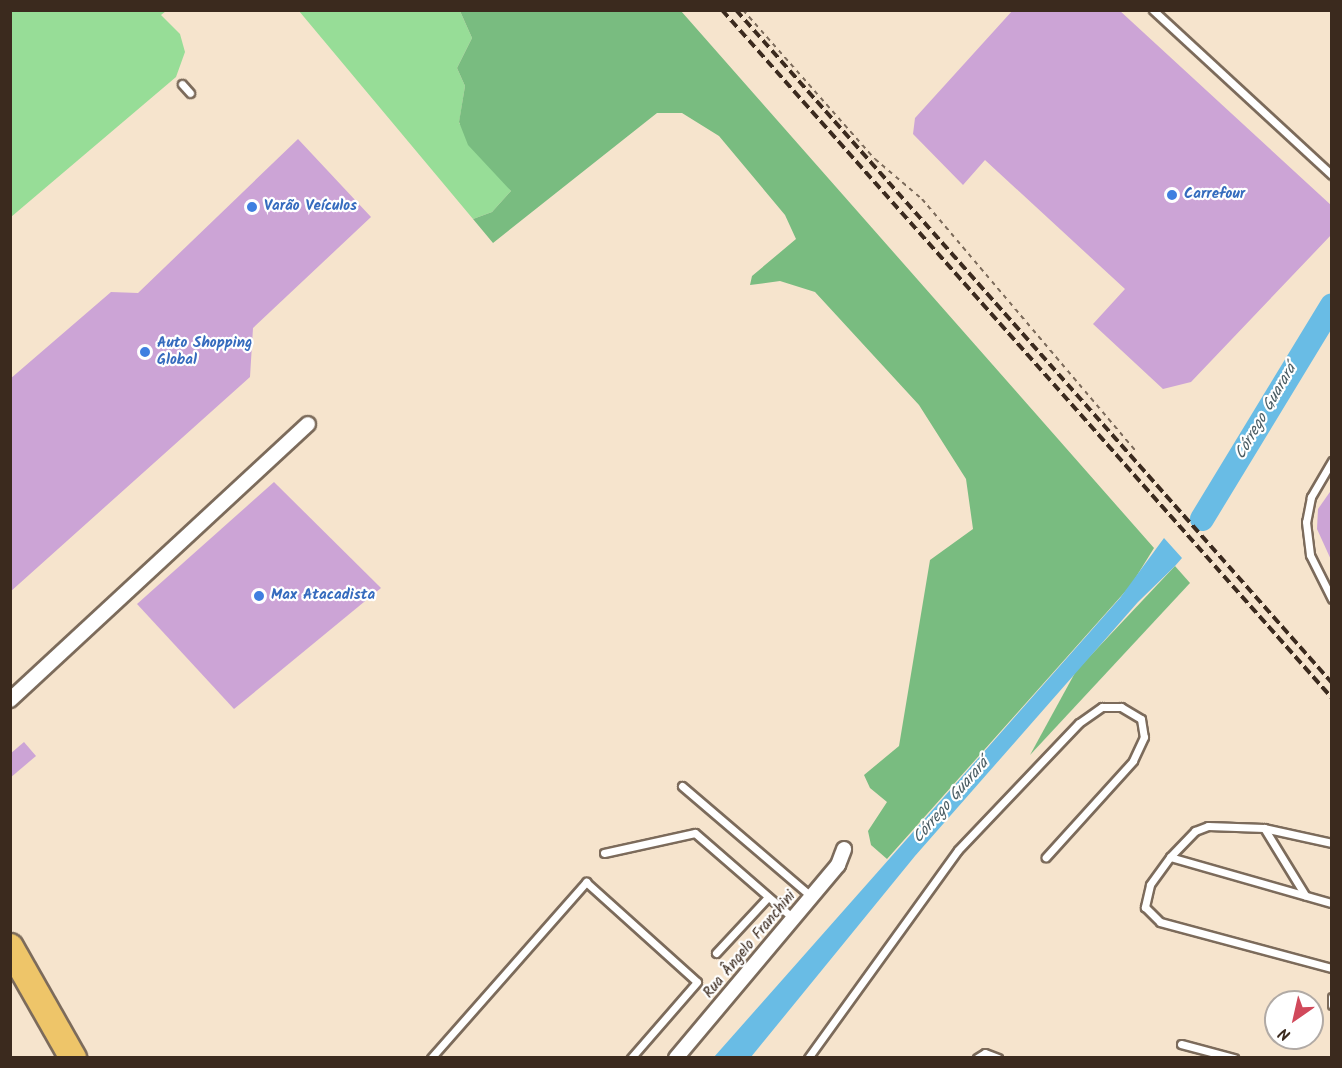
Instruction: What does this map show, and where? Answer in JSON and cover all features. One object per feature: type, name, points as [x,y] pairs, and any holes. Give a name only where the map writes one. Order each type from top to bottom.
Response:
[{"type":"highway","points":[[10,947],[73,1058]]},
{"type":"street","points":[[10,700],[308,424]]},
{"type":"street","name":"Rua Ângelo Franchini","points":[[676,1058],[812,897],[844,849]]},
{"type":"lane","points":[[1153,10],[1332,176]]},
{"type":"lane","points":[[182,84],[190,93]]},
{"type":"lane","points":[[1332,461],[1311,496],[1306,522],[1310,555],[1332,599]]},
{"type":"lane","points":[[808,1058],[958,850],[1079,723],[1102,707],[1121,707],[1142,719],[1144,737],[1133,761],[1046,857]]},
{"type":"lane","points":[[682,786],[812,897]]},
{"type":"lane","points":[[1332,843],[1264,828],[1208,826],[1195,831],[1170,857],[1146,896],[1152,916],[1332,968]]},
{"type":"lane","points":[[1264,828],[1305,895]]},
{"type":"lane","points":[[604,853],[696,833],[794,919]]},
{"type":"lane","points":[[1170,857],[1332,903]]},
{"type":"lane","points":[[431,1058],[586,882],[698,982],[631,1058]]},
{"type":"lane","points":[[716,954],[768,897]]},
{"type":"lane","points":[[1332,996],[1332,1005]]},
{"type":"lane","points":[[1181,1044],[1233,1058]]},
{"type":"lane","points":[[977,1058],[986,1053],[998,1058]]},
{"type":"path","points":[[743,10],[869,153],[922,199],[1135,450]]},
{"type":"green space","points":[[11,10],[166,11],[161,15],[180,34],[185,52],[176,77],[11,217]]},
{"type":"green space","points":[[299,11],[460,11],[472,38],[457,68],[465,86],[459,123],[511,191],[492,212],[473,219]]},
{"type":"green space","points":[[460,11],[681,11],[1154,548],[1131,585],[887,859],[871,845],[868,831],[887,802],[870,788],[864,775],[899,746],[930,560],[973,529],[966,479],[919,405],[815,292],[780,281],[750,285],[752,276],[796,239],[785,215],[719,136],[682,113],[657,113],[493,243],[473,219],[492,212],[511,191],[468,145],[459,122],[465,86],[457,68],[472,38]]},
{"type":"green space","points":[[1175,566],[1190,583],[1030,755],[1076,671]]},
{"type":"water","points":[[1164,538],[1182,558],[1138,602],[915,856],[751,1057],[714,1057],[1120,598]]},
{"type":"building","name":"Carrefour","points":[[1013,10],[1119,10],[1332,206],[1332,234],[1191,382],[1163,389],[1093,324],[1125,289],[985,160],[963,185],[913,134],[915,118]]},
{"type":"building","name":"Auto Shopping Global","points":[[298,139],[371,217],[253,328],[250,377],[10,592],[10,379],[111,292],[138,293]]},
{"type":"building","name":"Max Atacadista","points":[[274,482],[381,588],[234,709],[137,604]]},
{"type":"building","points":[[1332,489],[1332,562],[1317,529],[1318,509]]},
{"type":"building","points":[[24,742],[36,756],[10,778],[10,754]]},
{"type":"waterway","name":"Córrego Guarará","points":[[1202,519],[1332,305]]},
{"type":"railway","points":[[722,10],[1332,698]]},
{"type":"railway","points":[[736,10],[1332,683]]},
{"type":"place","name":"Carrefour","points":[[1172,195]]},
{"type":"place","name":"Varão Veículos","points":[[252,207]]},
{"type":"place","name":"Auto Shopping Global","points":[[145,352]]},
{"type":"place","name":"Max Atacadista","points":[[259,596]]}]
